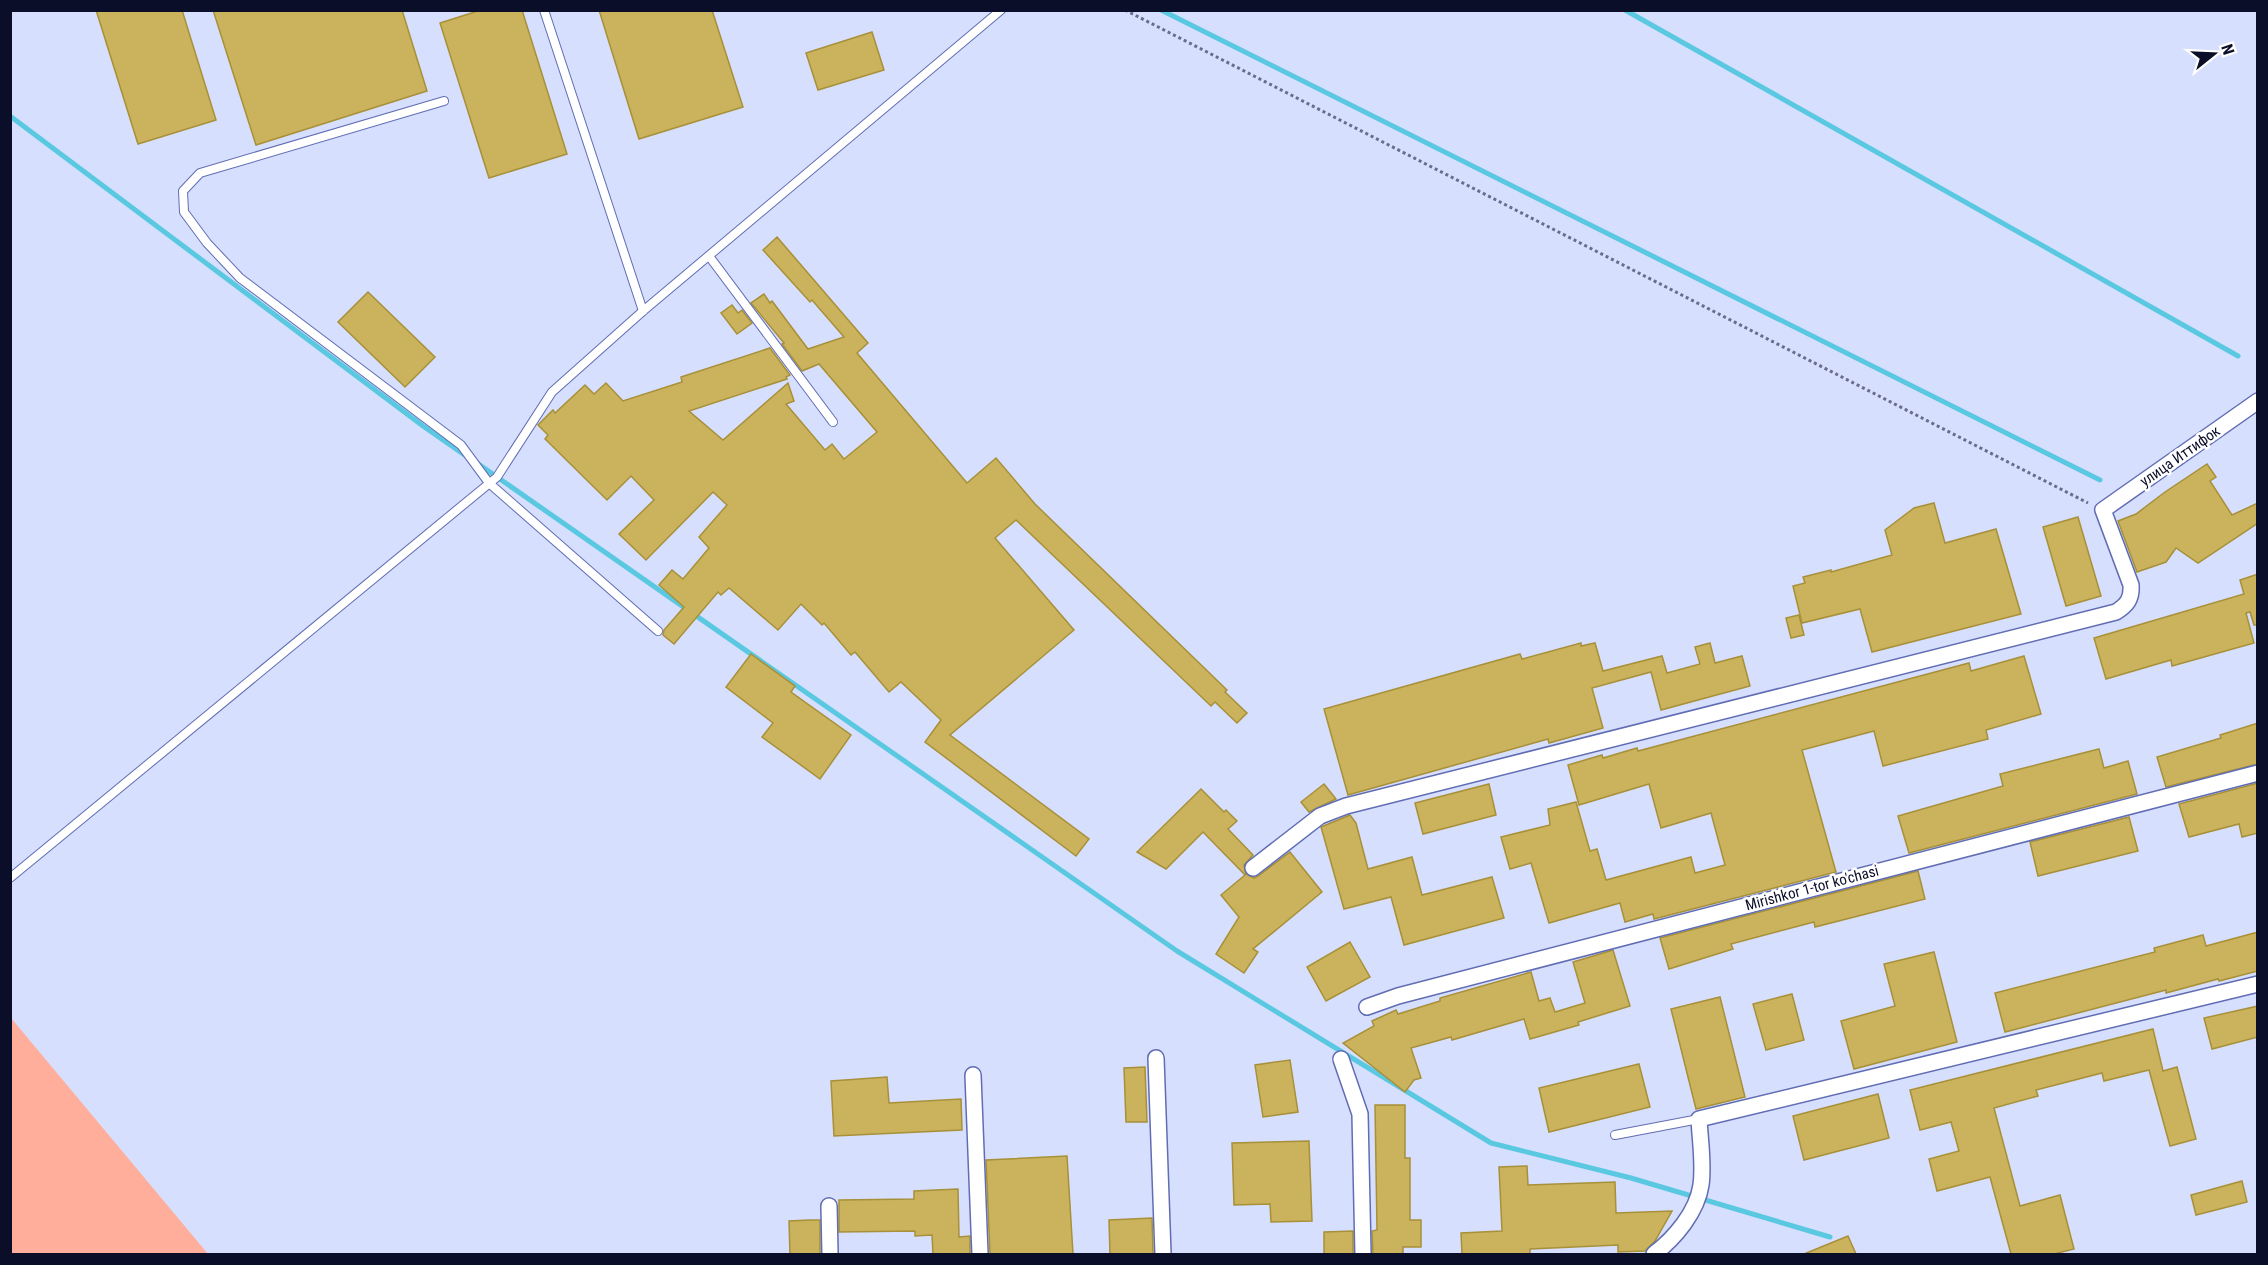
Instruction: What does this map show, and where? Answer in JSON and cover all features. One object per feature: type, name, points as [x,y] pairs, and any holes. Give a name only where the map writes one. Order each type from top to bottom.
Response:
[{"type":"street","name":"улица Иттифок","points":[[2103,510],[2258,401]]},
{"type":"street","points":[[1253,868],[1320,816],[1346,806],[2116,612],[2127,605],[2132,594],[2131,585],[2103,510]]},
{"type":"street","name":"Mirishkor 1-tor ko'chasi","points":[[1367,1007],[1398,996],[2258,772]]},
{"type":"street","points":[[1654,1254],[1665,1246],[1685,1221],[1698,1198],[1701,1183],[1699,1119],[2258,984]]},
{"type":"street","points":[[1156,1058],[1163,1254]]},
{"type":"street","points":[[1341,1059],[1360,1114],[1363,1254]]},
{"type":"street","points":[[973,1075],[980,1254]]},
{"type":"street","points":[[829,1206],[830,1254]]},
{"type":"lane","points":[[544,10],[643,311]]},
{"type":"lane","points":[[10,878],[497,477],[552,392],[643,311],[1001,10]]},
{"type":"lane","points":[[444,101],[200,173],[183,191],[184,212],[207,243],[240,278],[461,445],[489,483],[658,631]]},
{"type":"lane","points":[[709,255],[833,422]]},
{"type":"lane","points":[[1615,1135],[1699,1119]]},
{"type":"path","points":[[1125,10],[2103,510]]},
{"type":"shaded area","points":[[11,1018],[208,1254],[11,1254]]},
{"type":"building","points":[[96,10],[182,10],[216,120],[138,144]]},
{"type":"building","points":[[213,10],[402,10],[427,91],[256,145]]},
{"type":"building","points":[[481,10],[522,10],[567,154],[489,178],[440,23]]},
{"type":"building","points":[[599,10],[712,10],[743,107],[639,139]]},
{"type":"building","points":[[872,32],[884,70],[818,90],[806,53]]},
{"type":"building","points":[[777,237],[868,343],[857,353],[967,483],[996,458],[1035,504],[1227,690],[1225,692],[1247,713],[1237,723],[1215,702],[1211,706],[1016,520],[995,538],[1074,630],[950,735],[1089,839],[1076,856],[925,742],[941,720],[901,682],[889,692],[855,652],[851,655],[824,623],[822,625],[801,604],[778,630],[729,588],[721,595],[718,592],[674,644],[663,635],[664,630],[684,607],[659,585],[672,570],[683,579],[709,548],[699,537],[727,505],[713,492],[646,560],[619,534],[654,500],[631,476],[607,500],[545,439],[548,435],[538,425],[553,410],[555,413],[585,385],[594,394],[606,383],[623,401],[682,382],[681,377],[770,348],[790,375],[786,377],[787,379],[689,411],[723,440],[788,383],[794,401],[786,404],[825,450],[832,444],[844,459],[877,432],[819,364],[802,371],[782,344],[784,343],[751,303],[764,294],[770,303],[772,301],[808,349],[844,337],[763,250]]},
{"type":"building","points":[[368,292],[435,357],[405,387],[338,322]]},
{"type":"building","points":[[732,305],[738,313],[742,310],[752,323],[737,334],[721,313]]},
{"type":"building","points":[[2207,464],[2216,477],[2210,481],[2232,515],[2258,503],[2258,523],[2198,563],[2176,548],[2166,562],[2137,572],[2118,521],[2136,514]]},
{"type":"building","points":[[1934,503],[1945,543],[1996,529],[2021,614],[1872,652],[1860,609],[1802,623],[1793,586],[1805,583],[1803,577],[1831,570],[1831,572],[1892,555],[1885,530],[1914,508]]},
{"type":"building","points":[[2078,517],[2101,596],[2066,606],[2043,527]]},
{"type":"building","points":[[2258,574],[2258,625],[2254,625],[2250,612],[2246,613],[2254,643],[2172,666],[2171,660],[2106,679],[2094,638],[2244,594],[2240,580]]},
{"type":"building","points":[[1799,615],[1804,635],[1791,638],[1786,618]]},
{"type":"building","points":[[1581,643],[1581,646],[1595,643],[1603,671],[1662,656],[1667,673],[1700,664],[1695,647],[1710,643],[1715,663],[1742,656],[1750,686],[1661,710],[1651,672],[1592,688],[1603,728],[1549,743],[1548,739],[1348,795],[1324,709],[1520,654],[1522,659]]},
{"type":"building","points":[[751,654],[795,686],[791,692],[851,735],[820,779],[762,737],[773,723],[726,687]]},
{"type":"building","points":[[2024,656],[2041,714],[1986,730],[1988,739],[1883,766],[1874,731],[1802,750],[1836,872],[1654,919],[1653,914],[1625,922],[1620,903],[1549,923],[1531,863],[1510,869],[1501,837],[1550,825],[1548,809],[1576,802],[1590,851],[1597,849],[1606,880],[1691,857],[1695,873],[1725,865],[1711,813],[1661,828],[1649,784],[1579,805],[1568,765],[1637,748],[1638,751],[1969,663],[1971,671]]},
{"type":"building","points":[[2258,723],[2258,764],[2166,787],[2157,757],[2221,738],[2220,735]]},
{"type":"building","points":[[2099,749],[2104,768],[2128,761],[2137,794],[1909,853],[1898,816],[2003,786],[2000,774]]},
{"type":"building","points":[[2258,783],[2258,833],[2242,837],[2239,824],[2189,837],[2179,804]]},
{"type":"building","points":[[1324,784],[1336,799],[1309,812],[1301,802]]},
{"type":"building","points":[[1489,784],[1496,815],[1423,834],[1415,803]]},
{"type":"building","points":[[1201,789],[1224,812],[1226,810],[1237,821],[1228,829],[1253,855],[1244,865],[1246,874],[1254,878],[1258,876],[1290,852],[1322,892],[1253,949],[1258,952],[1244,973],[1216,954],[1239,917],[1221,895],[1245,875],[1203,832],[1166,869],[1137,852]]},
{"type":"building","points":[[1350,815],[1356,823],[1368,869],[1412,857],[1422,895],[1492,877],[1504,918],[1404,945],[1391,897],[1344,909],[1321,827]]},
{"type":"building","points":[[2129,817],[2138,851],[2038,876],[2030,842]]},
{"type":"building","points":[[1918,871],[1925,899],[1815,927],[1814,922],[1731,944],[1733,949],[1669,969],[1660,938]]},
{"type":"building","points":[[2258,932],[2258,971],[2166,993],[2166,990],[2005,1032],[1995,993],[2155,952],[2154,948],[2203,935],[2206,946]]},
{"type":"building","points":[[1350,942],[1370,977],[1326,1001],[1307,967]]},
{"type":"building","points":[[1613,950],[1630,1006],[1578,1022],[1579,1025],[1530,1039],[1524,1019],[1452,1040],[1451,1037],[1411,1048],[1421,1078],[1414,1080],[1405,1092],[1343,1043],[1374,1026],[1372,1021],[1396,1010],[1398,1014],[1440,1001],[1440,998],[1531,972],[1539,1001],[1550,998],[1555,1012],[1585,1003],[1573,962]]},
{"type":"building","points":[[1934,952],[1957,1042],[1854,1069],[1841,1021],[1895,1006],[1884,964]]},
{"type":"building","points":[[1792,994],[1804,1040],[1766,1050],[1753,1004]]},
{"type":"building","points":[[1720,997],[1745,1097],[1696,1109],[1671,1009]]},
{"type":"building","points":[[2258,1006],[2258,1037],[2212,1049],[2204,1018]]},
{"type":"building","points":[[2153,1029],[2163,1071],[2177,1067],[2196,1139],[2170,1146],[2149,1070],[2104,1081],[2102,1073],[2036,1090],[2038,1096],[1994,1108],[2020,1206],[2060,1195],[2074,1249],[2054,1254],[2011,1254],[1990,1177],[1937,1191],[1929,1159],[1959,1151],[1951,1122],[1920,1130],[1910,1090]]},
{"type":"building","points":[[1290,1060],[1298,1112],[1263,1117],[1255,1065]]},
{"type":"building","points":[[1639,1064],[1650,1107],[1549,1132],[1539,1088]]},
{"type":"building","points":[[1145,1067],[1147,1122],[1126,1122],[1124,1068]]},
{"type":"building","points":[[887,1077],[889,1103],[961,1099],[962,1130],[834,1136],[831,1081]]},
{"type":"building","points":[[1878,1094],[1889,1138],[1804,1160],[1793,1116]]},
{"type":"building","points":[[1375,1105],[1405,1105],[1405,1158],[1410,1158],[1410,1220],[1421,1220],[1421,1247],[1403,1247],[1403,1254],[1373,1254],[1372,1231],[1377,1230]]},
{"type":"building","points":[[1309,1141],[1312,1221],[1271,1222],[1270,1204],[1234,1205],[1232,1143]]},
{"type":"building","points":[[1067,1156],[1073,1254],[990,1254],[986,1160]]},
{"type":"building","points":[[1527,1166],[1528,1185],[1615,1182],[1616,1213],[1672,1211],[1655,1241],[1645,1251],[1618,1252],[1618,1245],[1530,1249],[1530,1254],[1462,1254],[1461,1233],[1502,1231],[1499,1167]]},
{"type":"building","points":[[2242,1181],[2247,1202],[2196,1215],[2191,1195]]},
{"type":"building","points":[[958,1189],[959,1237],[970,1236],[970,1254],[933,1254],[932,1235],[915,1236],[915,1231],[839,1232],[839,1200],[914,1199],[914,1191]]},
{"type":"building","points":[[1152,1218],[1153,1254],[1110,1254],[1109,1220]]},
{"type":"building","points":[[820,1220],[820,1254],[790,1254],[789,1221]]},
{"type":"building","points":[[1353,1231],[1353,1254],[1324,1254],[1324,1232]]},
{"type":"building","points":[[1848,1236],[1856,1254],[1804,1254]]},
{"type":"waterway","points":[[1161,10],[2100,480]]},
{"type":"waterway","points":[[1625,10],[2238,356]]},
{"type":"waterway","points":[[10,116],[466,456]]},
{"type":"waterway","points":[[477,463],[1177,951],[1491,1143],[1631,1178],[1830,1237]]}]
